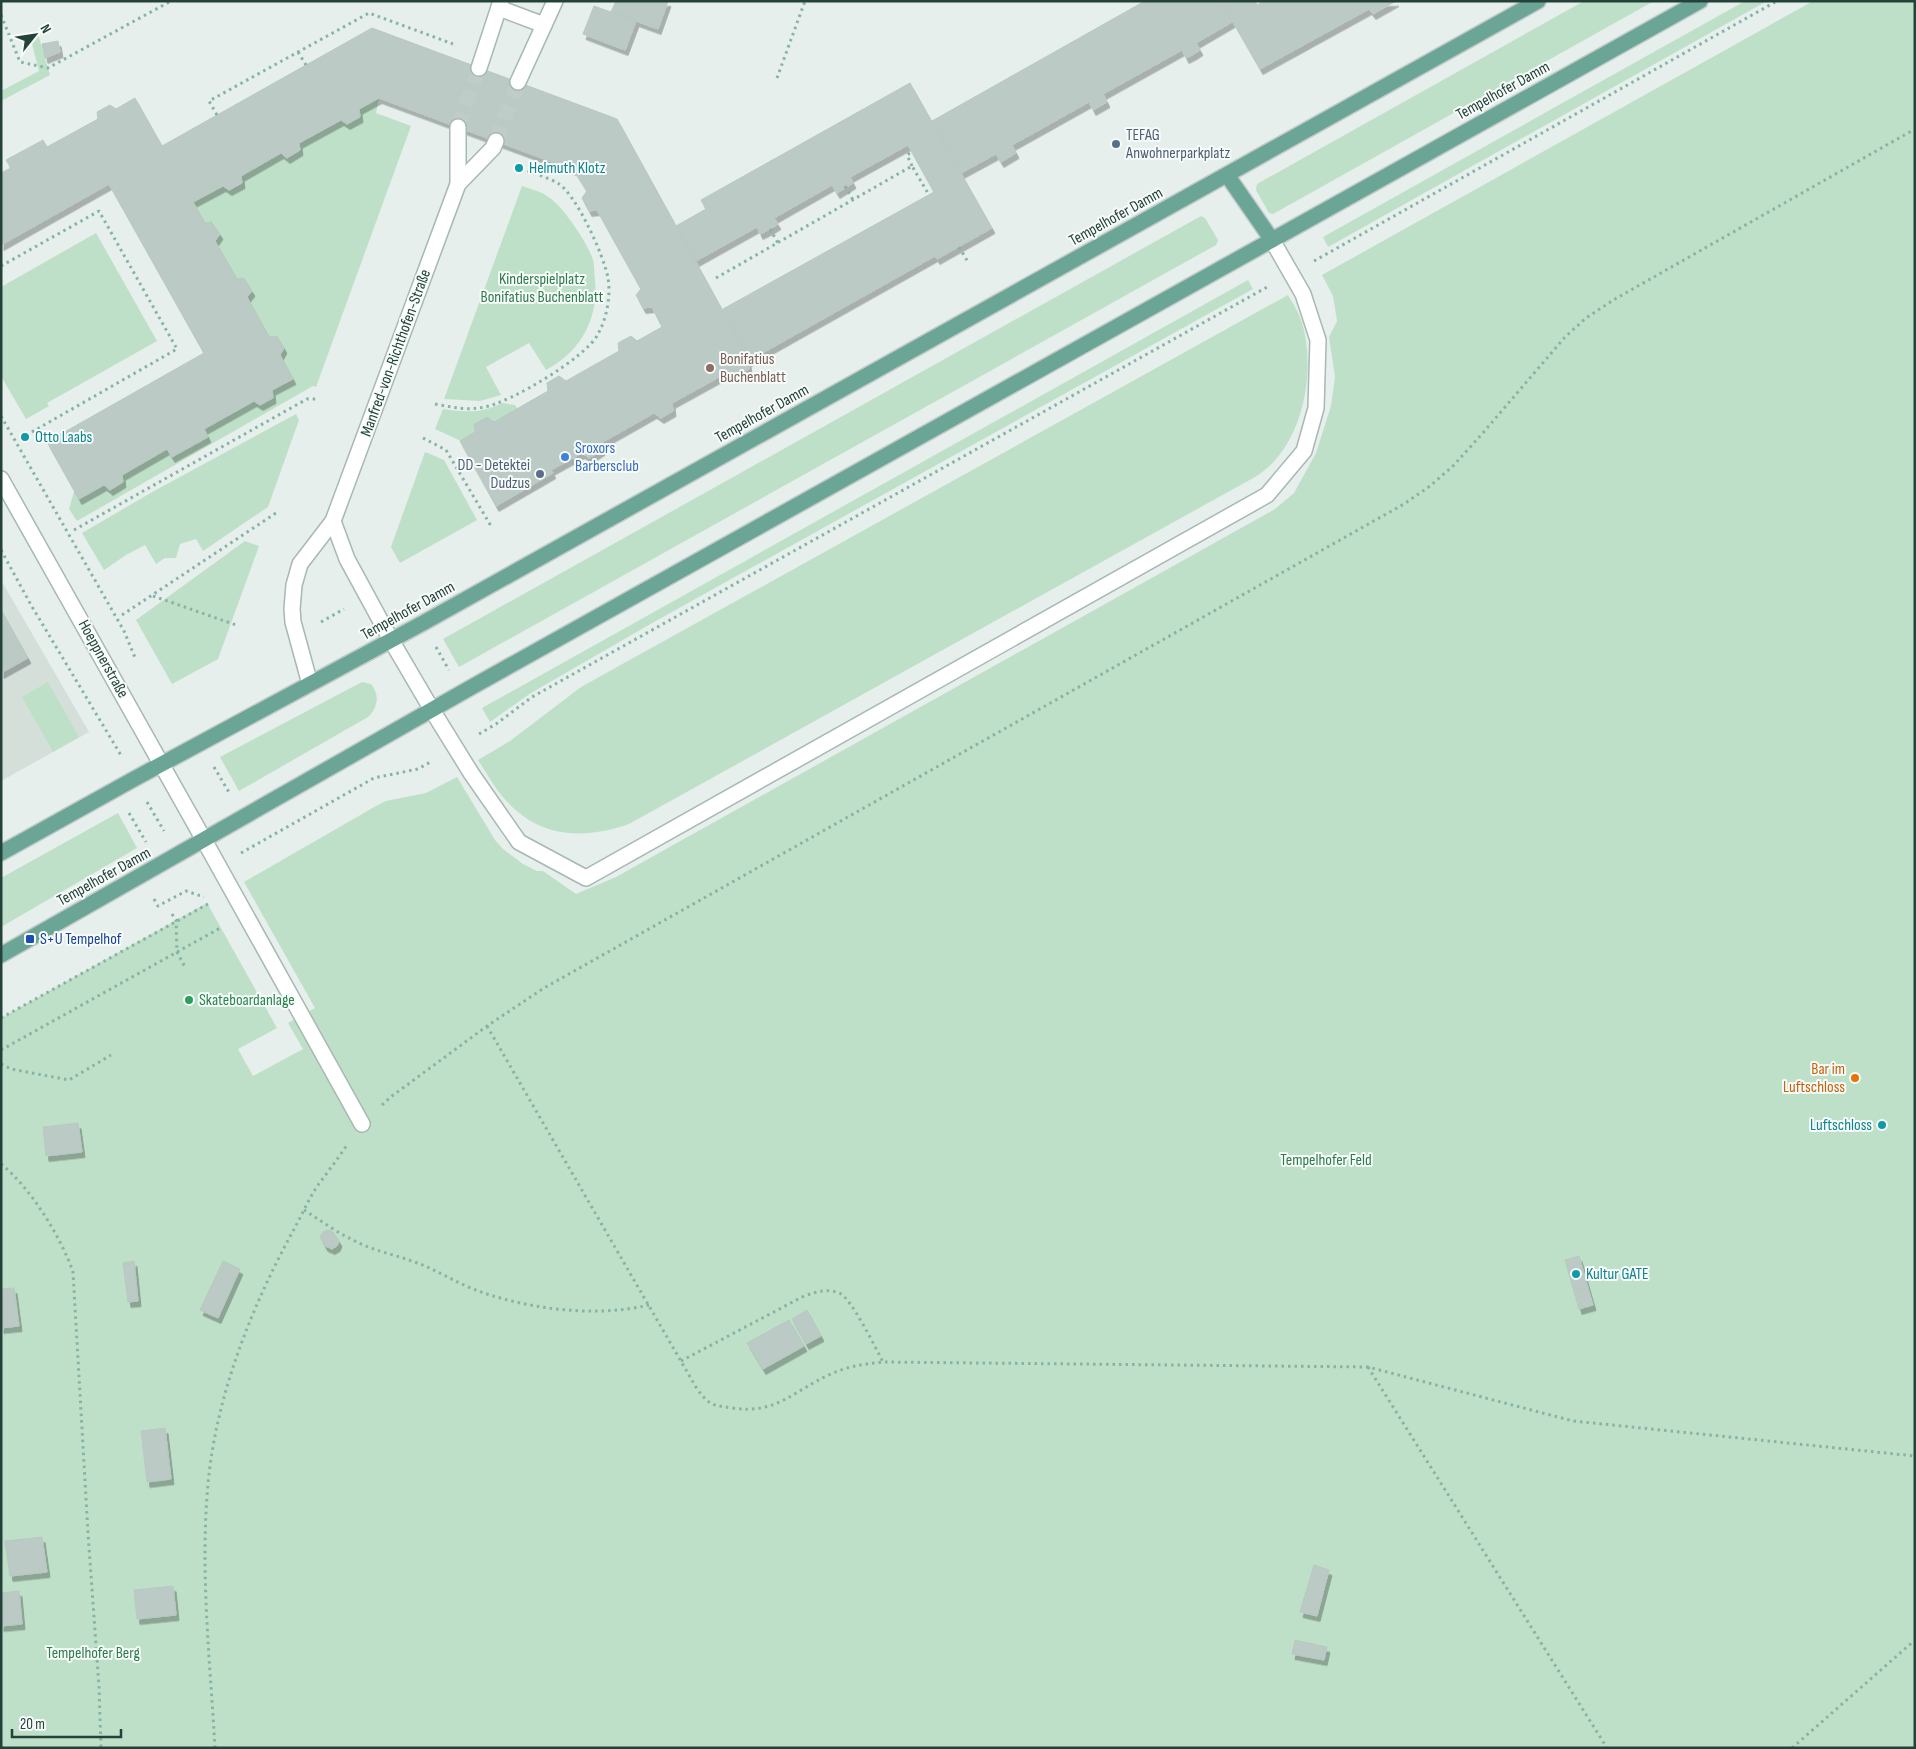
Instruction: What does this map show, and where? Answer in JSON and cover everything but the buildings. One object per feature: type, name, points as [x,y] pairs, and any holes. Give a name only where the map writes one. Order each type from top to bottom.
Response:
[{"type":"main road","name":"Tempelhofer Damm","points":[[1,853],[392,640],[1538,1]]},
{"type":"main road","name":"Tempelhofer Damm","points":[[1,955],[432,710],[1700,1]]},
{"type":"main road","points":[[1227,175],[1272,240]]},
{"type":"street","points":[[518,82],[555,1]]},
{"type":"street","points":[[479,68],[500,5],[544,25]]},
{"type":"street","name":"Manfred-von-Richthofen-Straße","points":[[310,684],[293,622],[294,585],[300,564],[333,521],[458,184],[458,127]]},
{"type":"street","name":"Manfred-von-Richthofen-Straße","points":[[458,184],[493,148],[496,140]]},
{"type":"street","points":[[333,521],[347,559],[432,710],[470,773],[519,842],[586,878],[1267,495],[1304,451],[1316,408],[1318,340],[1303,294],[1272,240]]},
{"type":"street","name":"Hoeppnerstraße","points":[[1,479],[362,1124]]},
{"type":"path","points":[[1,15],[20,62],[48,68],[171,1]]},
{"type":"path","points":[[777,78],[805,1]]},
{"type":"path","points":[[484,732],[532,697],[1777,1]]},
{"type":"path","points":[[217,115],[209,102],[369,13],[453,44]]},
{"type":"path","points":[[298,52],[306,66]]},
{"type":"path","points":[[215,1748],[205,1538],[209,1473],[216,1434],[231,1371],[257,1303],[315,1190],[362,1124],[392,1096],[487,1026],[552,983],[1404,504],[1430,486],[1453,466],[1542,363],[1586,318],[1615,299],[1915,129]]},
{"type":"path","points":[[913,151],[906,155],[929,195]]},
{"type":"path","points":[[716,278],[912,166]]},
{"type":"path","points":[[435,404],[465,409],[485,407],[502,401],[556,372],[577,357],[598,335],[607,308],[608,279],[601,255],[590,231],[574,200],[560,184],[520,168]]},
{"type":"path","points":[[845,186],[853,200]]},
{"type":"path","points":[[1,266],[99,211],[177,349],[23,437]]},
{"type":"path","points":[[770,229],[778,243]]},
{"type":"path","points":[[959,247],[968,262]]},
{"type":"path","points":[[74,530],[307,400],[319,399]]},
{"type":"path","points":[[1,416],[124,631],[138,665]]},
{"type":"path","points":[[423,438],[446,450],[491,526]]},
{"type":"path","points":[[122,615],[276,513]]},
{"type":"path","points":[[1,550],[31,605],[102,722]]},
{"type":"path","points":[[152,596],[239,626]]},
{"type":"path","points":[[319,623],[349,606]]},
{"type":"path","points":[[434,644],[450,673]]},
{"type":"path","points":[[218,867],[374,778],[418,769],[435,759]]},
{"type":"path","points":[[212,762],[231,796]]},
{"type":"path","points":[[127,808],[147,843]]},
{"type":"path","points":[[152,897],[158,906],[186,891],[205,897],[209,895]]},
{"type":"path","points":[[1,1018],[207,903],[212,911]]},
{"type":"path","points":[[172,914],[176,920],[177,952],[186,967]]},
{"type":"path","points":[[1,1050],[244,914]]},
{"type":"path","points":[[216,919],[226,936]]},
{"type":"path","points":[[487,1026],[681,1362],[707,1402],[718,1406],[748,1410],[775,1405],[829,1374],[847,1368],[884,1362],[1368,1367],[1573,1420],[1915,1456]]},
{"type":"path","points":[[1,1064],[11,1069],[68,1080],[111,1055]]},
{"type":"path","points":[[1,1164],[17,1178],[56,1233],[66,1250],[73,1272],[99,1688],[101,1748]]},
{"type":"path","points":[[304,1210],[353,1240],[424,1266],[473,1289],[506,1300],[544,1306],[606,1311],[626,1311],[649,1306]]},
{"type":"path","points":[[681,1362],[804,1296],[825,1290],[842,1293],[854,1309],[884,1362]]},
{"type":"path","points":[[1368,1367],[1607,1748]]},
{"type":"path","points":[[1792,1748],[1915,1640]]},
{"type":"shaded area","points":[[1,580],[89,732],[1,781]]},
{"type":"green space","points":[[1584,1],[1654,1],[1273,214],[1269,213],[1256,190],[1257,184]]},
{"type":"green space","points":[[1745,1],[1767,1],[1328,247],[1323,237]]},
{"type":"green space","name":"Tempelhofer Feld","points":[[1813,1],[1915,1],[1915,1748],[1,1748],[1,1018],[207,903],[277,1028],[238,1049],[253,1076],[303,1049],[288,1023],[315,1008],[244,882],[376,806],[386,801],[426,793],[457,777],[495,840],[503,849],[523,864],[537,871],[543,871],[576,894],[616,877],[1275,509],[1294,493],[1316,453],[1331,406],[1335,377],[1329,337],[1337,321],[1333,296],[1322,275]]},
{"type":"green space","points":[[38,34],[50,75],[1,101],[1,91],[39,71],[31,40]]},
{"type":"green space","points":[[379,98],[376,113],[411,126],[316,387],[313,386],[77,521],[69,509],[75,488],[280,355],[284,348],[277,336],[269,337],[247,297],[252,291],[244,278],[237,279],[215,241],[220,234],[213,222],[205,223],[193,202],[223,186],[230,190],[242,183],[241,176],[281,153],[287,157],[300,150],[299,143]]},
{"type":"green space","name":"Kinderspielplatz Bonifatius Buchenblatt","points":[[522,186],[541,193],[555,202],[570,220],[588,248],[594,262],[595,280],[594,308],[590,321],[578,344],[558,363],[546,370],[529,343],[486,367],[501,395],[480,401],[444,399]]},
{"type":"green space","points":[[1201,216],[1205,218],[1218,240],[1216,245],[459,667],[443,639]]},
{"type":"green space","points":[[96,233],[157,341],[47,403],[49,406],[26,419],[1,376],[1,287]]},
{"type":"green space","points":[[1248,280],[1253,289],[654,622],[531,693],[490,722],[482,708]]},
{"type":"green space","points":[[1288,295],[1299,314],[1307,346],[1306,388],[1294,430],[1284,449],[1271,465],[1255,477],[629,824],[593,833],[560,832],[544,827],[529,820],[515,810],[499,792],[478,760],[510,741],[581,687]]},
{"type":"green space","points":[[502,403],[515,405],[518,409],[494,422],[486,417],[474,424],[475,433],[461,441],[435,429],[443,409],[480,411]]},
{"type":"green space","points":[[296,414],[299,420],[268,507],[203,551],[196,539],[180,544],[176,558],[165,558],[156,564],[145,545],[104,570],[82,533],[154,491]]},
{"type":"green space","points":[[425,452],[444,460],[477,520],[400,563],[391,547]]},
{"type":"green space","points":[[245,541],[259,546],[218,659],[172,684],[136,620]]},
{"type":"green space","points":[[48,682],[79,737],[53,752],[22,697]]},
{"type":"green space","points":[[362,682],[371,684],[377,697],[376,705],[368,717],[239,791],[220,757]]},
{"type":"green space","points":[[118,813],[137,848],[1,927],[1,878]]},
{"type":"tunnel","points":[[458,127],[479,68]]},
{"type":"tunnel","points":[[496,141],[518,82]]},
{"type":"place","name":"TEFAG Anwohnerparkplatz","points":[[1116,144]]},
{"type":"place","name":"Helmuth Klotz","points":[[519,168]]},
{"type":"place","name":"Bonifatius Buchenblatt","points":[[710,368]]},
{"type":"place","name":"Otto Laabs","points":[[25,437]]},
{"type":"place","name":"Sroxors Barbersclub","points":[[565,457]]},
{"type":"place","name":"DD - Detektei Dudzus","points":[[540,474]]},
{"type":"place","name":"S+U Tempelhof","points":[[30,939]]},
{"type":"place","name":"Skateboardanlage","points":[[189,1000]]},
{"type":"place","name":"Bar im Luftschloss","points":[[1855,1078]]},
{"type":"place","name":"Luftschloss","points":[[1882,1125]]},
{"type":"place","name":"Kultur GATE","points":[[1576,1274]]},
{"type":"park label","name":"Tempelhofer Berg","points":[[93,1653]]}]
